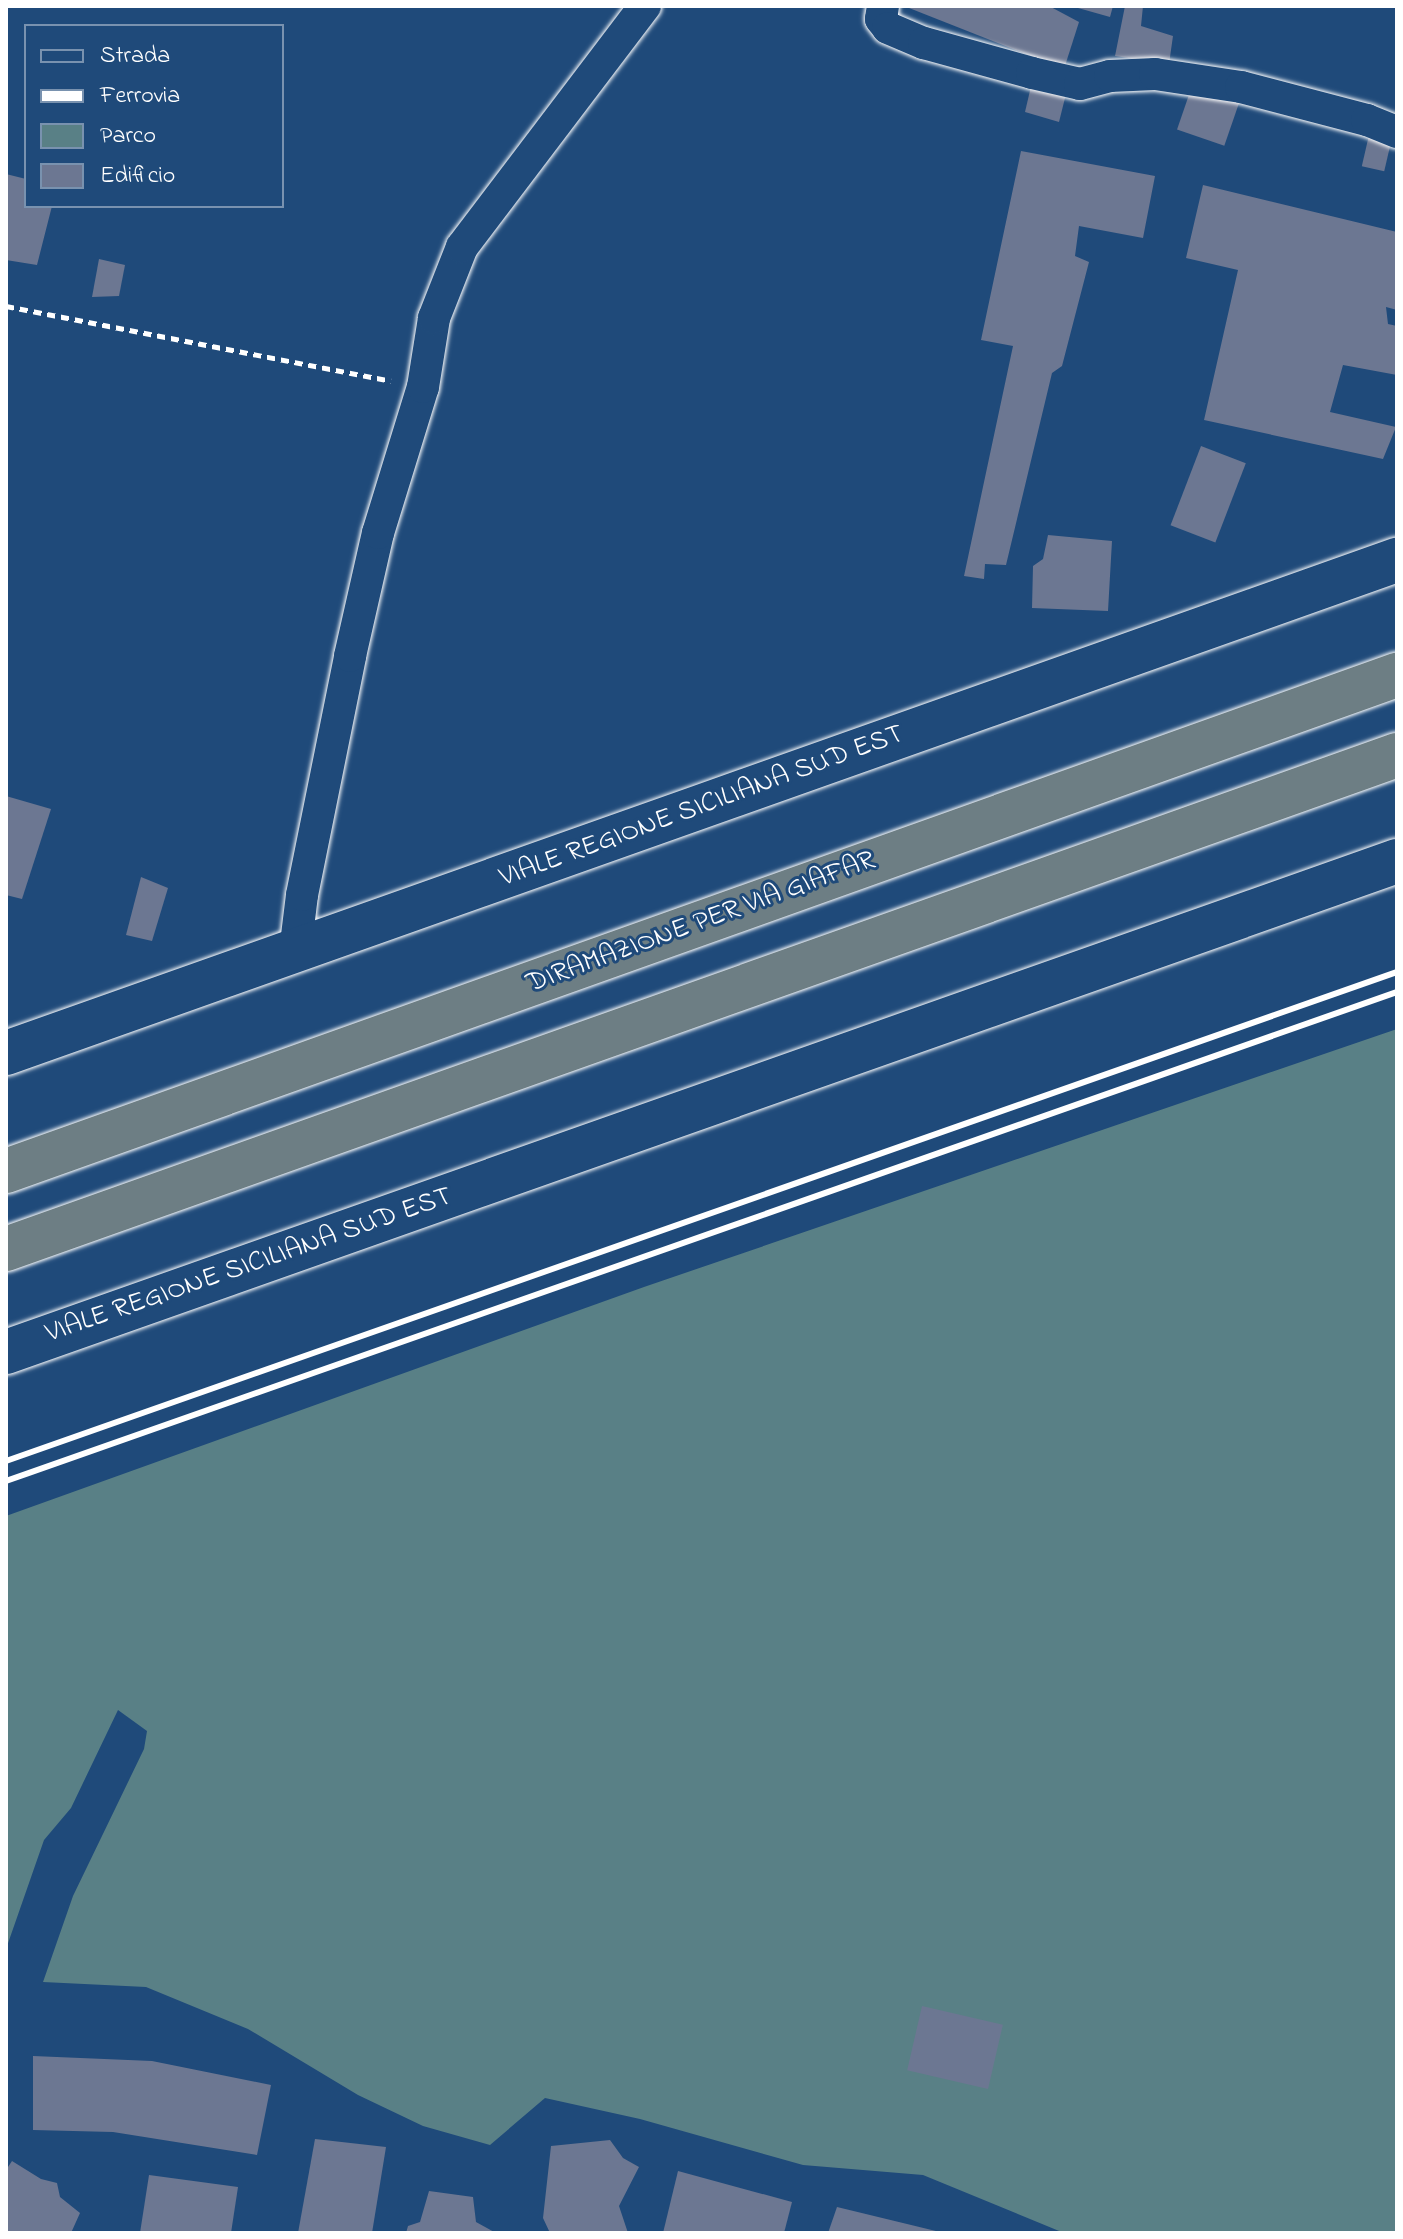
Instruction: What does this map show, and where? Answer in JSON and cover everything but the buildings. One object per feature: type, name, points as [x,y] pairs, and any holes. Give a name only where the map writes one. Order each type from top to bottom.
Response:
[{"type":"highway","name":"DIRAMAZIONE PER VIA GIAFAR","points":[[6,1171],[1397,675]]},
{"type":"highway","points":[[6,1249],[1397,755]]},
{"type":"street","points":[[295,952],[302,895],[350,656],[378,533],[423,387],[434,318],[462,247],[645,6]]},
{"type":"street","points":[[883,6],[881,19],[888,28],[924,43],[1032,73],[1080,84],[1110,76],[1155,74],[1241,87],[1367,120],[1397,132]]},
{"type":"street","name":"VIALE REGIONE SICILIANA SUD EST","points":[[6,1053],[1397,560]]},
{"type":"street","name":"VIALE REGIONE SICILIANA SUD EST","points":[[6,1352],[1397,861]]},
{"type":"path","points":[[6,306],[423,387]]},
{"type":"green space","points":[[1397,1029],[1397,2233],[1064,2233],[923,2175],[803,2165],[640,2119],[545,2098],[490,2145],[423,2126],[358,2095],[248,2029],[146,1987],[43,1982],[73,1896],[144,1749],[147,1731],[118,1710],[71,1808],[44,1840],[6,1949],[6,1516],[644,1287]]},
{"type":"railway","points":[[6,1461],[1397,972]]},
{"type":"railway","points":[[6,1481],[1397,992]]}]
